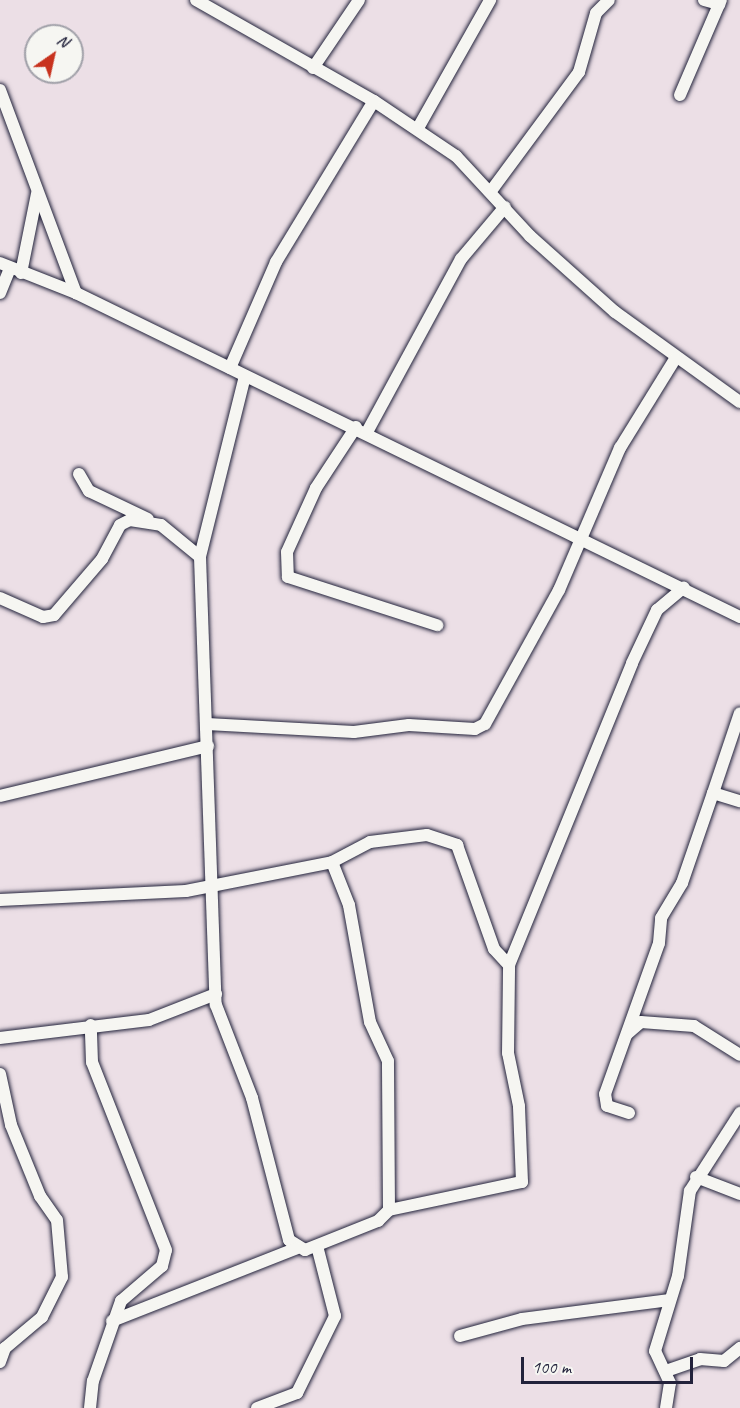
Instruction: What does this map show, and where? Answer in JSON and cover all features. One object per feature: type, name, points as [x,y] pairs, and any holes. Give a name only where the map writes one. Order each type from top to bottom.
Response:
[{"type":"street","points":[[196,0],[418,128],[491,191],[608,306],[675,359],[740,402]]},
{"type":"street","points":[[313,68],[359,0]]},
{"type":"street","points":[[418,128],[489,0]]},
{"type":"street","points":[[491,191],[579,72],[594,19],[609,0]]},
{"type":"street","points":[[680,94],[720,2],[704,0]]},
{"type":"street","points":[[0,90],[76,292]]},
{"type":"street","points":[[230,368],[276,262],[374,101]]},
{"type":"street","points":[[0,293],[37,193]]},
{"type":"street","points":[[437,625],[288,577],[287,552],[322,477],[361,429],[461,259],[505,207]]},
{"type":"street","points":[[11,268],[76,292],[245,376],[361,429],[584,537],[740,617]]},
{"type":"street","points":[[207,724],[354,732],[409,725],[481,727],[528,649],[584,537],[620,448],[675,359]]},
{"type":"street","points":[[245,376],[200,557],[214,883],[216,994],[220,1022],[258,1117],[289,1240],[297,1248]]},
{"type":"street","points":[[79,474],[89,491],[154,522],[200,557]]},
{"type":"street","points":[[0,598],[43,618],[54,615],[102,559],[120,525],[130,520],[154,522]]},
{"type":"street","points":[[112,1321],[297,1248],[317,1246],[378,1221],[389,1210],[522,1182],[519,1106],[508,1053],[509,966],[636,655],[657,610],[684,587]]},
{"type":"street","points":[[629,1113],[608,1106],[605,1094],[659,943],[661,918],[682,883],[740,713]]},
{"type":"street","points":[[0,796],[207,746]]},
{"type":"street","points":[[713,793],[740,801]]},
{"type":"street","points":[[0,900],[186,891],[214,883],[332,862],[359,846],[427,835],[457,845],[494,949],[509,966]]},
{"type":"street","points":[[332,862],[348,905],[370,1022],[388,1061],[389,1210]]},
{"type":"street","points":[[0,1038],[91,1024],[149,1020],[216,994]]},
{"type":"street","points":[[624,1037],[640,1022],[678,1023],[710,1033],[740,1055]]},
{"type":"street","points":[[90,1408],[112,1321],[121,1301],[162,1266],[166,1250],[92,1062],[91,1024]]},
{"type":"street","points":[[0,1074],[11,1125],[40,1196],[57,1220],[62,1277],[42,1317],[3,1345],[0,1362]]},
{"type":"street","points":[[666,1408],[666,1371],[655,1351],[670,1300],[696,1177],[740,1113]]},
{"type":"street","points":[[696,1177],[740,1194]]},
{"type":"street","points":[[256,1408],[297,1393],[335,1316],[317,1246]]},
{"type":"street","points":[[460,1336],[545,1315],[670,1300]]},
{"type":"street","points":[[666,1371],[700,1359],[724,1361],[740,1348]]}]
